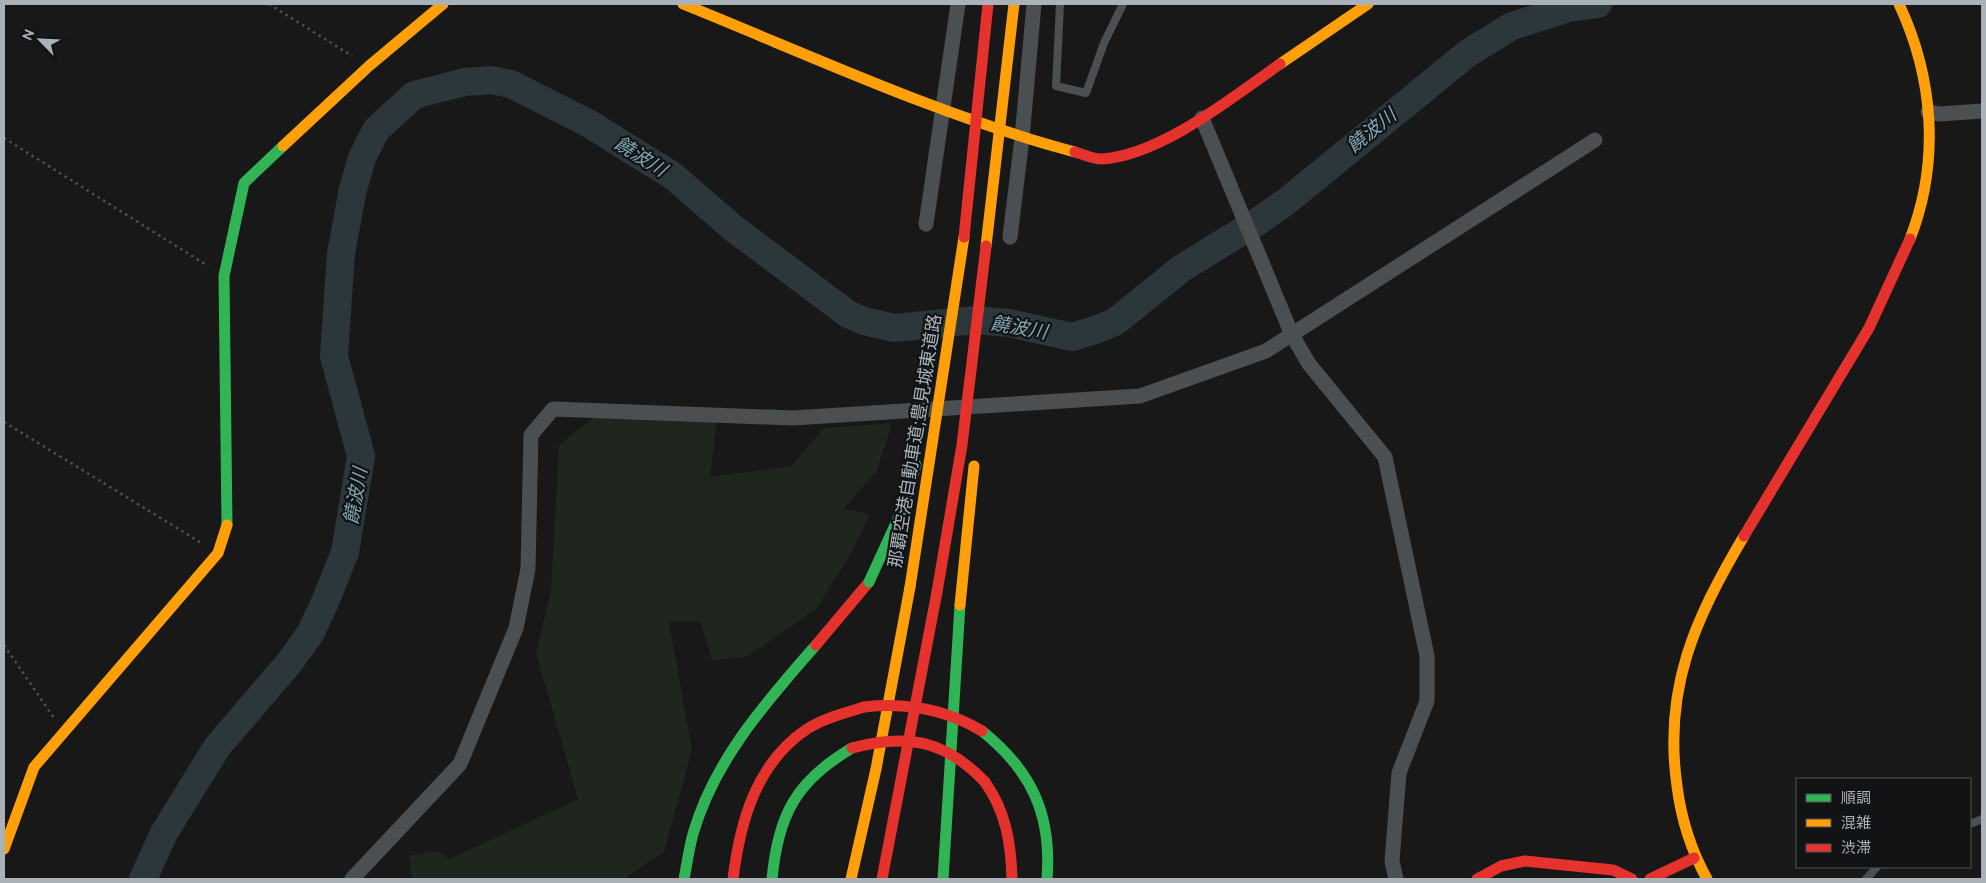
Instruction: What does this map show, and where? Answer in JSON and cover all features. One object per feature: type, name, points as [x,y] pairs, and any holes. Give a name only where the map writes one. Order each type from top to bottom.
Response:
[{"type":"main road","points":[[4,849],[34,767],[218,553],[227,526],[224,276],[244,183],[369,66],[443,4]]},
{"type":"main road","points":[[682,4],[943,109],[1022,138],[1100,159],[1144,149],[1202,118],[1368,4]]},
{"type":"main road","name":"那覇空港自動車道;豊見城東道路","points":[[852,879],[876,769],[910,587],[962,252],[988,4]]},
{"type":"main road","points":[[882,879],[937,592],[964,427],[1014,4]]},
{"type":"main road","points":[[1707,879],[1694,858],[1676,785],[1671,721],[1676,687],[1684,655],[1712,590],[1869,328],[1891,286],[1922,204],[1929,164],[1928,112],[1922,63],[1907,18],[1899,4]]},
{"type":"main road","points":[[955,202],[964,135],[986,24]]},
{"type":"main road","points":[[984,365],[997,159]]},
{"type":"main road","points":[[684,879],[700,813],[711,784],[728,753],[750,721],[843,615],[869,582],[890,540],[913,480],[924,426],[945,280]]},
{"type":"main road","points":[[979,423],[982,394]]},
{"type":"main road","points":[[943,879],[960,605],[976,452]]},
{"type":"main road","points":[[733,879],[740,833],[749,805],[760,780],[774,760],[806,730],[831,717],[864,707],[897,704],[927,707],[960,718],[982,731],[1003,747],[1016,762],[1038,798],[1045,822],[1047,879]]},
{"type":"main road","points":[[772,879],[777,838],[797,792],[815,771],[831,759],[852,748],[890,739],[930,744],[963,760],[985,782],[1003,811],[1009,831],[1012,852],[1012,879]]},
{"type":"main road","points":[[1650,879],[1694,858]]},
{"type":"main road","points":[[1477,879],[1501,866],[1525,861],[1613,870],[1632,879]]},
{"type":"street","points":[[926,224],[958,4]]},
{"type":"street","points":[[1010,236],[1022,138],[1034,4]]},
{"type":"street","points":[[1928,112],[1940,114],[1982,111]]},
{"type":"street","points":[[1202,118],[1292,335],[1309,364],[1385,457],[1427,656],[1427,701],[1399,773],[1392,860],[1396,879]]},
{"type":"street","points":[[352,879],[460,764],[516,628],[528,569],[531,435],[553,409],[793,418],[1140,396],[1266,351],[1594,140]]},
{"type":"lane","points":[[1060,4],[1056,86],[1086,93],[1104,43],[1123,4]]},
{"type":"lane","points":[[1866,879],[1876,868]]},
{"type":"path","points":[[269,4],[369,66]]},
{"type":"path","points":[[4,138],[224,276]]},
{"type":"path","points":[[4,422],[218,553]]},
{"type":"path","points":[[4,645],[65,733]]},
{"type":"shaded area","points":[[593,418],[717,420],[710,477],[791,466],[824,428],[892,423],[877,470],[844,509],[870,514],[847,560],[816,609],[748,656],[712,661],[701,622],[669,622],[692,749],[664,852],[624,879],[412,879],[409,856],[436,851],[450,859],[578,799],[536,653],[551,590],[559,445]]},
{"type":"waterway","name":"饒波川","points":[[143,879],[164,833],[217,747],[289,663],[310,634],[345,552],[361,456],[334,356],[341,253],[353,189],[362,158],[376,130],[414,95],[465,82],[491,80],[511,84],[588,123],[673,176],[733,228],[848,314],[864,321],[894,328],[975,320],[1009,323],[1072,337],[1115,322],[1182,268],[1257,222],[1287,201],[1468,53],[1512,26],[1569,8],[1598,4]]},
{"type":"traffic: fast","points":[[227,525],[224,276],[244,183],[283,146]]},
{"type":"traffic: fast","points":[[869,582],[902,510],[916,465]]},
{"type":"traffic: fast","points":[[943,879],[960,605]]},
{"type":"traffic: fast","points":[[684,879],[689,850],[702,807],[728,756],[761,710],[816,645]]},
{"type":"traffic: fast","points":[[982,731],[1014,762],[1035,796],[1046,834],[1048,856],[1047,879]]},
{"type":"traffic: fast","points":[[772,879],[779,836],[793,802],[817,773],[852,748]]},
{"type":"traffic: slow","points":[[283,146],[369,66],[443,4]]},
{"type":"traffic: slow","points":[[683,4],[926,103],[975,121],[1075,152]]},
{"type":"traffic: slow","points":[[986,246],[1014,4]]},
{"type":"traffic: slow","points":[[1280,64],[1368,4]]},
{"type":"traffic: slow","points":[[1899,4],[1911,32],[1920,62],[1926,91],[1929,121],[1929,151],[1926,180],[1920,210],[1910,239]]},
{"type":"traffic: slow","points":[[910,587],[964,237]]},
{"type":"traffic: slow","points":[[960,605],[974,466]]},
{"type":"traffic: slow","points":[[4,849],[34,767],[218,553],[227,525]]},
{"type":"traffic: slow","points":[[1707,879],[1692,845],[1681,810],[1674,751],[1675,717],[1679,686],[1687,655],[1698,626],[1711,596],[1744,536]]},
{"type":"traffic: slow","points":[[851,879],[876,769],[910,587]]},
{"type":"traffic: jam","points":[[964,237],[988,4]]},
{"type":"traffic: jam","points":[[1075,152],[1101,159],[1147,148],[1195,123],[1280,64]]},
{"type":"traffic: jam","points":[[1744,536],[1869,328],[1910,239]]},
{"type":"traffic: jam","points":[[937,592],[962,445],[986,246]]},
{"type":"traffic: jam","points":[[816,645],[869,582]]},
{"type":"traffic: jam","points":[[882,879],[937,592]]},
{"type":"traffic: jam","points":[[864,707],[895,706],[940,712],[968,723],[982,731]]},
{"type":"traffic: jam","points":[[733,879],[740,836],[746,815],[763,776],[775,759],[789,743],[807,729],[835,716],[864,707]]},
{"type":"traffic: jam","points":[[852,748],[890,741],[908,741],[924,744],[940,749],[955,757],[985,782]]},
{"type":"traffic: jam","points":[[985,782],[1003,816],[1009,840],[1012,879]]},
{"type":"traffic: jam","points":[[1650,879],[1694,858]]},
{"type":"traffic: jam","points":[[1477,879],[1501,866],[1525,861],[1613,870],[1632,879]]}]
